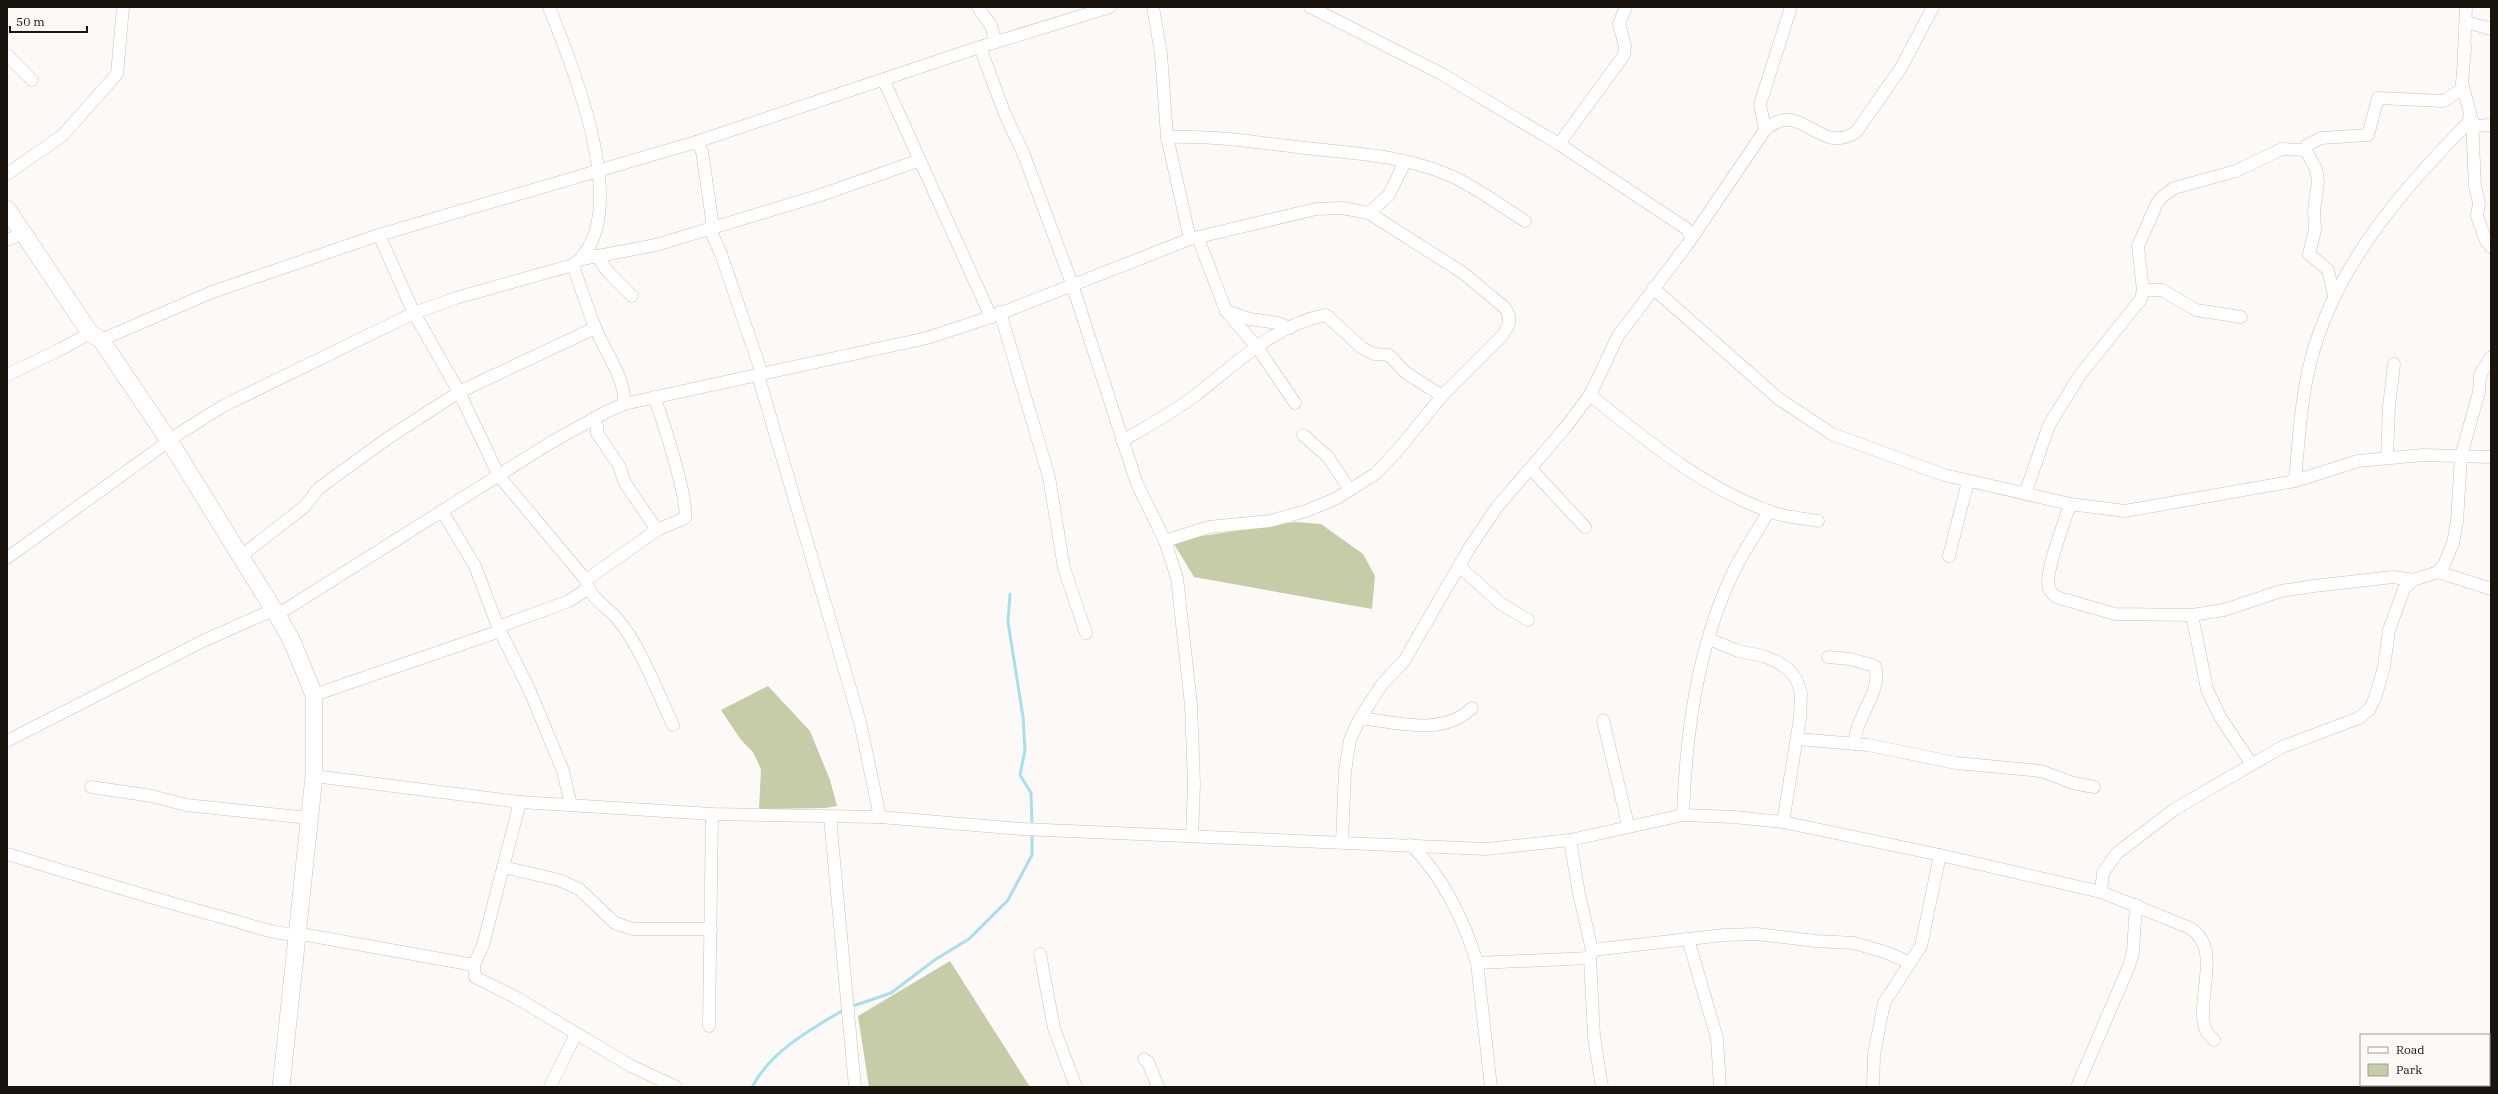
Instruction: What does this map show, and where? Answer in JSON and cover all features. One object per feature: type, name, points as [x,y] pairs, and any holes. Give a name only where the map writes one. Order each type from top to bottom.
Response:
[{"type":"main road","points":[[7,209],[170,442],[242,556],[291,639],[314,695],[314,776],[281,1087]]},
{"type":"street","points":[[7,174],[63,135],[117,74],[123,7]]},
{"type":"street","points":[[549,7],[578,84],[598,172],[600,212],[598,224],[590,249],[577,262]]},
{"type":"street","points":[[978,7],[991,26],[996,42]]},
{"type":"street","points":[[7,375],[61,349],[95,336],[212,292],[379,235],[696,142],[884,81],[980,47],[1110,7]]},
{"type":"street","points":[[1152,7],[1161,54],[1167,137],[1194,238],[1226,311],[1257,348],[1295,403]]},
{"type":"street","points":[[1310,7],[1440,73],[1559,144],[1687,229],[1691,237]]},
{"type":"street","points":[[1559,144],[1624,55],[1625,46],[1619,24],[1626,7]]},
{"type":"street","points":[[1765,130],[1760,104],[1791,7]]},
{"type":"street","points":[[1342,841],[1345,771],[1350,740],[1360,718],[1382,683],[1404,660],[1459,566],[1497,507],[1531,469],[1590,395],[1618,336],[1716,205],[1765,130],[1775,121],[1784,118],[1833,138],[1849,137],[1856,132],[1901,68],[1934,7]]},
{"type":"street","points":[[2466,7],[2463,88],[2472,120],[2475,186],[2479,203],[2477,216],[2486,241],[2491,247]]},
{"type":"street","points":[[2466,22],[2491,29]]},
{"type":"street","points":[[980,47],[1004,112],[1024,155],[1072,284],[1122,441],[1148,509],[1165,541],[1177,578],[1191,704],[1194,784],[1192,836]]},
{"type":"street","points":[[2465,47],[2462,66],[2463,88],[2470,121],[2475,126],[2491,125]]},
{"type":"street","points":[[7,55],[32,80]]},
{"type":"street","points":[[884,81],[920,160],[995,315],[1049,477],[1064,568],[1086,632]]},
{"type":"street","points":[[2334,296],[2328,270],[2309,254],[2315,230],[2314,211],[2318,182],[2316,169],[2306,150],[2307,145],[2312,141],[2321,138],[2368,135],[2378,98],[2444,101],[2463,88]]},
{"type":"street","points":[[2295,481],[2302,400],[2314,349],[2338,287],[2373,234],[2436,155],[2470,121]]},
{"type":"street","points":[[1167,137],[1201,136],[1242,139],[1299,147],[1332,149],[1405,162],[1444,173],[1525,221]]},
{"type":"street","points":[[696,142],[702,151],[711,227],[760,375],[852,693],[876,790],[880,817]]},
{"type":"street","points":[[2025,494],[2049,425],[2080,375],[2136,308],[2141,299],[2143,290],[2138,246],[2156,203],[2174,188],[2236,171],[2282,148],[2306,150]]},
{"type":"street","points":[[7,558],[223,406],[414,313],[456,298],[597,256],[656,245],[711,227],[821,195],[920,160]]},
{"type":"street","points":[[1369,213],[1388,197],[1405,162]]},
{"type":"street","points":[[1388,197],[1388,215],[1396,230]]},
{"type":"street","points":[[7,741],[203,641],[275,612],[592,419],[624,404],[927,338],[995,315],[1194,238],[1316,209],[1342,208],[1369,213],[1464,273],[1505,308],[1509,316],[1509,324],[1503,335],[1442,396],[1379,469],[1350,490],[1337,498],[1306,511],[1270,521],[1209,527],[1165,541]]},
{"type":"street","points":[[7,240],[24,233]]},
{"type":"street","points":[[379,235],[414,313],[458,392],[499,476],[586,584],[620,622],[641,658],[673,725]]},
{"type":"street","points":[[597,256],[608,272],[632,296]]},
{"type":"street","points":[[577,262],[595,328],[614,366],[625,398],[624,404]]},
{"type":"street","points":[[1653,288],[1750,376],[1806,419],[1832,434],[1889,457],[1968,481],[2070,504],[2125,511],[2295,481],[2358,461],[2387,457],[2491,457]]},
{"type":"street","points":[[2143,290],[2162,290],[2196,310],[2241,317]]},
{"type":"street","points":[[1226,311],[1250,319],[1278,323],[1290,328]]},
{"type":"street","points":[[1122,441],[1155,422],[1197,394],[1220,374],[1257,348],[1290,328],[1326,315],[1362,348],[1374,354],[1389,355],[1405,372],[1442,396]]},
{"type":"street","points":[[242,556],[304,507],[318,488],[388,438],[458,392],[595,328]]},
{"type":"street","points":[[2070,504],[2051,568],[2048,584],[2050,592],[2056,596],[2115,614],[2192,615],[2224,610],[2281,591],[2393,577],[2413,580],[2438,572],[2444,565],[2453,543],[2457,522],[2461,456],[2479,392],[2480,375],[2491,357]]},
{"type":"street","points":[[2387,457],[2389,406],[2394,364]]},
{"type":"street","points":[[1590,395],[1673,460],[1718,487],[1769,511],[1818,521]]},
{"type":"street","points":[[314,695],[499,629],[569,601],[586,584],[657,530],[681,521],[686,514],[668,433],[654,397]]},
{"type":"street","points":[[592,419],[598,426],[597,433],[605,448],[619,466],[625,483],[657,530]]},
{"type":"street","points":[[1303,435],[1320,447],[1350,490]]},
{"type":"street","points":[[1531,469],[1586,527]]},
{"type":"street","points":[[1949,556],[1968,481]]},
{"type":"street","points":[[442,511],[475,566],[499,629],[529,689],[563,771],[570,805]]},
{"type":"street","points":[[1683,815],[1685,763],[1695,691],[1714,619],[1732,574],[1769,511]]},
{"type":"street","points":[[1459,566],[1500,603],[1528,620]]},
{"type":"street","points":[[2438,572],[2491,589]]},
{"type":"street","points":[[2101,892],[2103,873],[2117,852],[2175,809],[2251,763],[2282,747],[2359,718],[2369,710],[2384,667],[2389,630],[2404,589],[2413,580]]},
{"type":"street","points":[[2192,615],[2207,689],[2220,717],[2251,763]]},
{"type":"street","points":[[1709,639],[1738,651],[1763,656],[1790,670],[1797,680],[1801,694],[1797,739],[1783,822]]},
{"type":"street","points":[[1828,657],[1850,659],[1875,666],[1878,675],[1876,684],[1858,728],[1855,744]]},
{"type":"street","points":[[1360,718],[1439,725],[1454,722],[1472,708]]},
{"type":"street","points":[[1603,720],[1628,826]]},
{"type":"street","points":[[1797,739],[1855,744],[1904,751],[1956,763],[2041,771],[2073,783],[2094,787]]},
{"type":"street","points":[[314,776],[520,802],[712,814],[880,817],[1022,829],[1342,841],[1486,849],[1570,840],[1683,815],[1783,822],[1940,854],[2101,892],[2190,928],[2197,932],[2206,949],[2204,1016],[2207,1031],[2214,1040]]},
{"type":"street","points":[[91,787],[152,796],[186,806],[309,818]]},
{"type":"street","points":[[520,802],[483,945],[474,965],[475,977],[515,997],[631,1066],[676,1087]]},
{"type":"street","points":[[710,1026],[712,814]]},
{"type":"street","points":[[830,817],[847,1017],[855,1087]]},
{"type":"street","points":[[1570,840],[1591,954],[1594,1037],[1602,1087]]},
{"type":"street","points":[[1410,845],[1439,877],[1472,945],[1477,963],[1491,1087]]},
{"type":"street","points":[[7,854],[161,900],[296,936],[307,935],[474,965]]},
{"type":"street","points":[[1874,1087],[1874,1055],[1884,1003],[1922,946],[1927,928],[1940,854]]},
{"type":"street","points":[[503,867],[559,880],[579,889],[615,923],[633,929],[711,929]]},
{"type":"street","points":[[2077,1087],[2129,966],[2133,952],[2136,905]]},
{"type":"street","points":[[1477,963],[1591,954],[1688,939],[1724,935],[1756,934],[1816,941],[1854,943],[1888,953],[1910,963]]},
{"type":"street","points":[[1688,939],[1705,1004],[1717,1038],[1720,1087]]},
{"type":"street","points":[[1040,954],[1054,1028],[1076,1087]]},
{"type":"street","points":[[550,1087],[576,1034]]},
{"type":"street","points":[[1144,1059],[1148,1062],[1158,1087]]},
{"type":"green space","points":[[1295,522],[1321,524],[1363,554],[1375,576],[1372,609],[1194,577],[1174,544],[1202,536]]},
{"type":"green space","points":[[768,686],[810,731],[830,780],[837,806],[825,808],[759,809],[761,769],[753,752],[741,740],[721,710]]},
{"type":"green space","points":[[950,961],[1030,1087],[869,1087],[858,1016]]},
{"type":"waterway","points":[[1010,594],[1008,622],[1023,717],[1025,750],[1020,775],[1031,793],[1032,826]]},
{"type":"waterway","points":[[850,1007],[891,993],[936,959],[969,939],[1008,900],[1032,855],[1032,831]]},
{"type":"waterway","points":[[752,1087],[760,1074],[781,1052],[805,1033],[845,1009]]}]
